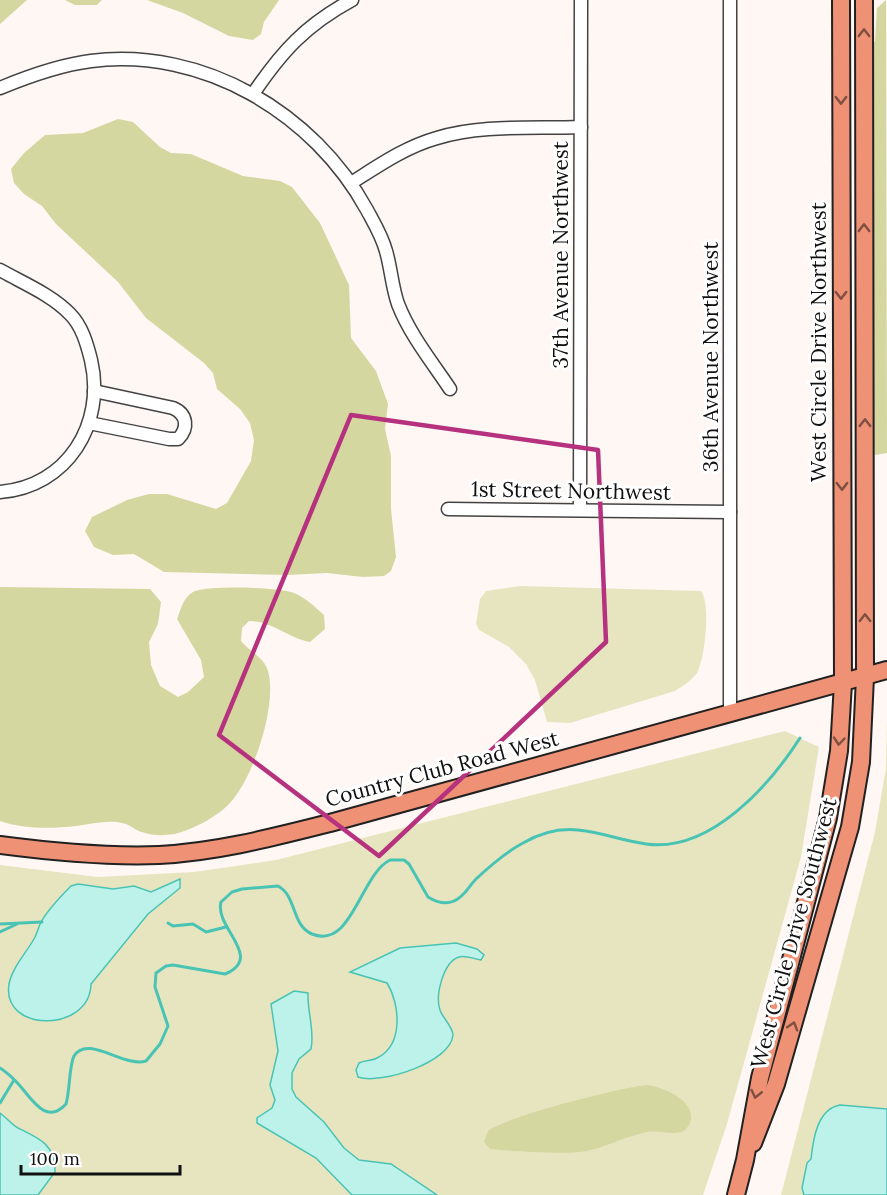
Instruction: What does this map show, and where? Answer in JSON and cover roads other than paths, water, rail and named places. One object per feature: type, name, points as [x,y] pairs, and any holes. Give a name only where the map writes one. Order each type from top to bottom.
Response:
[{"type":"main road","name":"West Circle Drive Northwest","points":[[841,0],[843,683]]},
{"type":"main road","points":[[864,0],[865,677]]},
{"type":"main road","name":"Country Club Road West","points":[[0,845],[118,855],[160,855],[238,845],[330,823],[887,670]]},
{"type":"main road","name":"West Circle Drive Southwest","points":[[745,1160],[764,1119],[776,1084],[847,840],[861,762],[865,677]]},
{"type":"main road","name":"West Circle Drive Southwest","points":[[735,1195],[745,1160],[760,1078],[828,818],[839,751],[843,683]]},
{"type":"street","points":[[253,94],[274,63],[299,34],[352,0]]},
{"type":"street","name":"37th Avenue Northwest","points":[[580,510],[581,0]]},
{"type":"street","name":"36th Avenue Northwest","points":[[730,0],[730,714]]},
{"type":"street","points":[[0,88],[69,65],[123,60],[180,66],[223,80],[253,94],[296,124],[332,159],[351,183],[379,232],[386,250],[398,304],[406,323],[450,389]]},
{"type":"street","points":[[351,183],[394,156],[438,137],[476,131],[581,127]]},
{"type":"street","points":[[0,270],[55,301],[71,315],[82,332],[89,351],[94,391],[89,423],[72,458],[56,472],[32,485],[0,492]]},
{"type":"street","points":[[89,423],[169,439],[178,439],[185,427],[185,417],[181,411],[174,408],[94,391]]},
{"type":"street","name":"1st Street Northwest","points":[[448,509],[730,512]]},
{"type":"water","points":[[180,879],[180,888],[148,914],[91,984],[87,1000],[77,1012],[47,1021],[31,1018],[18,1012],[10,1000],[9,984],[13,972],[34,939],[44,917],[71,886],[78,884],[113,889],[134,886],[151,892]]},
{"type":"water","points":[[456,943],[477,949],[484,955],[481,960],[459,957],[453,960],[445,972],[440,988],[439,1004],[441,1013],[453,1032],[449,1045],[441,1054],[413,1069],[382,1078],[358,1077],[356,1070],[359,1063],[377,1058],[392,1044],[397,1013],[387,983],[350,972],[400,948]]},
{"type":"water","points":[[294,991],[308,993],[312,1035],[311,1049],[299,1059],[292,1073],[292,1089],[296,1097],[324,1122],[344,1148],[359,1160],[391,1164],[437,1195],[352,1195],[316,1158],[257,1123],[257,1118],[272,1108],[275,1100],[270,1085],[278,1051],[271,1004]]},
{"type":"water","points":[[840,1105],[887,1109],[887,1195],[804,1195],[802,1188],[807,1163],[811,1159],[818,1126],[826,1112]]},
{"type":"water","points":[[0,1113],[16,1126],[39,1139],[53,1155],[55,1172],[38,1195],[0,1195]]},
{"type":"waterway","points":[[0,1068],[14,1079],[41,1109],[53,1112],[66,1104],[72,1060],[80,1050],[88,1048],[127,1060],[146,1061],[160,1044],[168,1026],[155,987],[156,973],[166,966],[173,965],[225,974],[236,967],[240,959],[239,951],[221,912],[221,902],[232,892],[278,886],[288,896],[305,930],[312,934],[326,936],[337,931],[346,922],[371,880],[390,860],[404,860],[409,864],[428,897],[437,902],[447,903],[461,897],[476,879],[510,851],[540,835],[555,831],[599,833],[646,844],[670,844],[693,838],[715,827],[755,795],[800,738]]},
{"type":"waterway","points":[[0,924],[42,922]]},
{"type":"waterway","points":[[168,923],[173,926],[193,924],[206,932],[226,927]]},
{"type":"waterway","points":[[0,932],[17,924]]},
{"type":"waterway","points":[[0,1103],[14,1080]]}]
